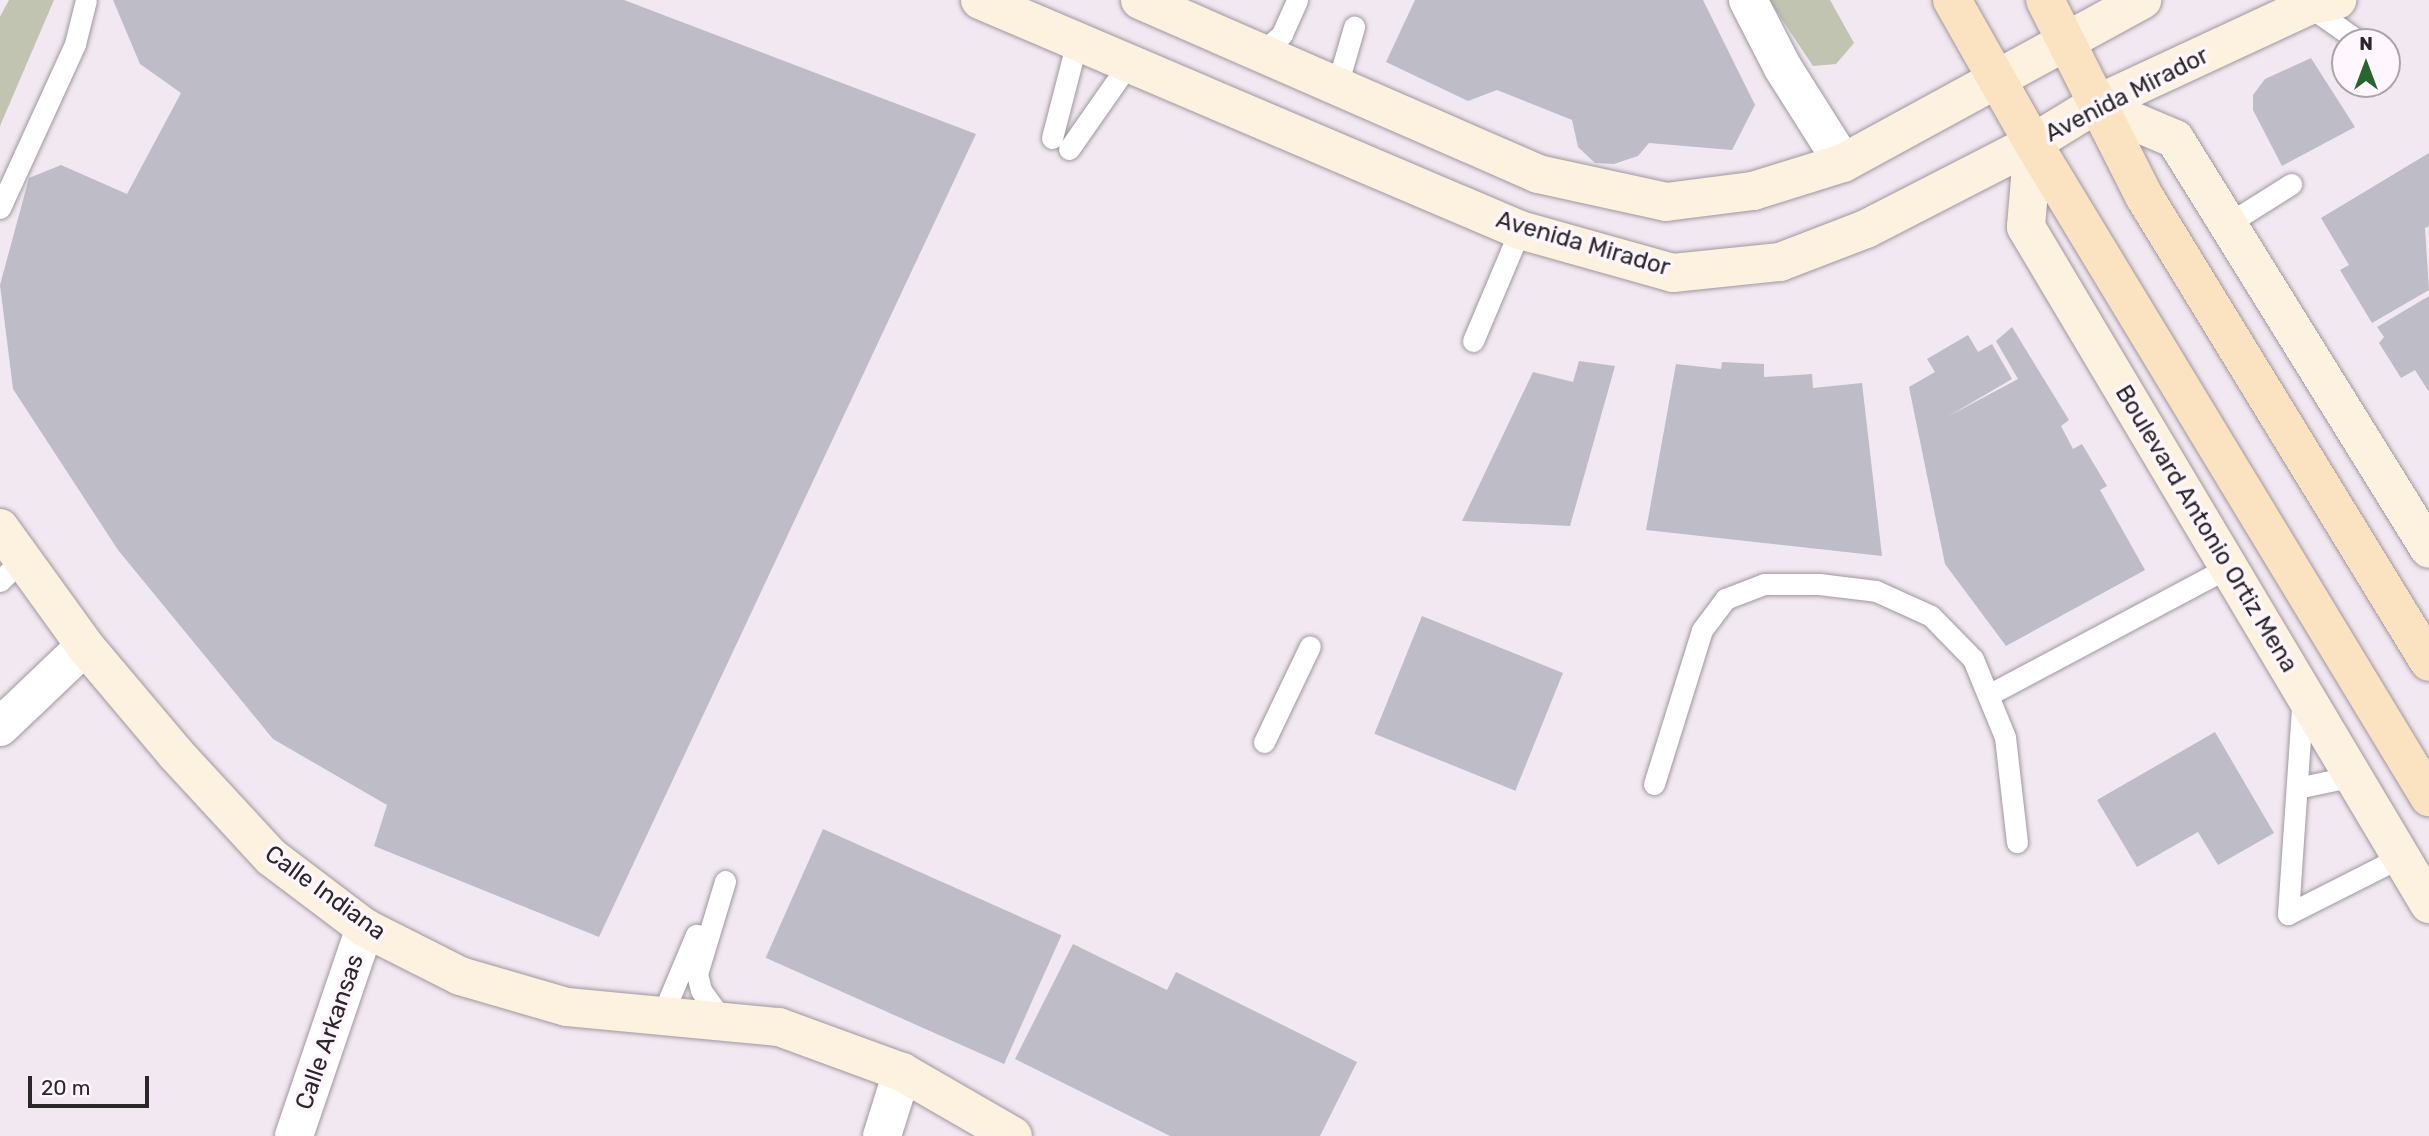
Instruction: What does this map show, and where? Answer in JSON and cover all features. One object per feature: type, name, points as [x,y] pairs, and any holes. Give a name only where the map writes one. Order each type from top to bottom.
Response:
[{"type":"main road","points":[[1952,0],[1998,76],[2033,143],[2429,797]]},
{"type":"main road","points":[[2045,0],[2095,105],[2144,196],[2429,662]]},
{"type":"street","name":"Avenida Mirador","points":[[980,0],[1127,66],[1520,230],[1673,272],[1780,262],[1866,229],[2033,143],[2095,105],[2323,3]]},
{"type":"street","points":[[1140,0],[1336,89],[1538,174],[1666,202],[1753,191],[1843,163],[1998,76],[2142,0]]},
{"type":"street","points":[[1748,0],[1783,68],[1843,163]]},
{"type":"street","points":[[2095,105],[2175,139],[2429,549]]},
{"type":"street","name":"Boulevard Antonio Ortiz Mena","points":[[2033,143],[2026,227],[2429,904]]},
{"type":"street","name":"Calle Indiana","points":[[0,528],[10,571],[85,646],[176,754],[271,857],[365,928],[460,976],[567,1007],[721,1018],[779,1027],[902,1072],[1013,1136]]},
{"type":"street","points":[[0,727],[85,646]]},
{"type":"street","name":"Calle Arkansas","points":[[294,1136],[365,928]]},
{"type":"street","points":[[882,1136],[902,1072]]},
{"type":"lane","points":[[0,208],[75,44],[86,0]]},
{"type":"lane","points":[[1259,55],[1282,34],[1297,0]]},
{"type":"lane","points":[[2323,3],[2347,28]]},
{"type":"lane","points":[[1336,89],[1354,27]]},
{"type":"lane","points":[[1076,41],[1061,144],[1127,66]]},
{"type":"lane","points":[[2226,225],[2291,184]]},
{"type":"lane","points":[[1473,341],[1520,230]]},
{"type":"lane","points":[[1990,694],[2229,567]]},
{"type":"lane","points":[[1654,784],[1702,630],[1725,599],[1764,584],[1819,584],[1876,591],[1931,617],[1973,659],[1990,694],[2005,737],[2017,842]]},
{"type":"lane","points":[[1264,742],[1310,646]]},
{"type":"lane","points":[[2303,692],[2288,914],[2401,857]]},
{"type":"lane","points":[[2297,788],[2354,776]]},
{"type":"lane","points":[[663,1013],[682,964],[725,881],[697,974],[701,990],[721,1018]]},
{"type":"green space","points":[[9,0],[54,0],[0,126],[0,17]]},
{"type":"green space","points":[[1769,0],[1830,0],[1854,43],[1836,64],[1813,66]]},
{"type":"building","points":[[113,0],[624,0],[976,134],[599,937],[374,846],[387,805],[273,739],[118,550],[13,389],[0,285],[29,178],[61,165],[127,194],[181,93],[140,64]]},
{"type":"building","points":[[1415,0],[1703,0],[1755,105],[1732,150],[1649,143],[1638,156],[1614,164],[1595,163],[1578,147],[1572,120],[1497,90],[1468,101],[1386,62]]},
{"type":"building","points":[[2311,58],[2331,89],[2331,98],[2337,98],[2355,127],[2282,166],[2253,110],[2253,95],[2265,79]]},
{"type":"building","points":[[2429,153],[2429,226],[2425,228],[2429,290],[2372,323],[2340,270],[2349,265],[2321,218]]},
{"type":"building","points":[[2429,296],[2429,392],[2415,370],[2401,378],[2379,343],[2384,337],[2377,327]]},
{"type":"building","points":[[2012,327],[2069,420],[2061,426],[2073,449],[2082,444],[2107,486],[2100,490],[2145,570],[2006,646],[1945,564],[1909,387],[1935,372],[1927,359],[1968,335],[1978,352],[1992,344],[2012,379],[1947,417],[2018,379],[1996,341]]},
{"type":"building","points":[[1579,361],[1615,366],[1570,526],[1462,521],[1533,372],[1573,382]]},
{"type":"building","points":[[1722,362],[1764,364],[1764,377],[1812,374],[1813,388],[1862,383],[1882,556],[1646,530],[1676,364],[1721,369]]},
{"type":"building","points":[[1422,616],[1563,673],[1515,791],[1374,734]]},
{"type":"building","points":[[2215,732],[2274,833],[2218,865],[2198,832],[2137,867],[2097,800]]},
{"type":"building","points":[[823,829],[1061,935],[1004,1064],[766,958]]},
{"type":"building","points":[[1073,944],[1167,990],[1176,972],[1357,1062],[1320,1136],[1170,1136],[1015,1059]]}]
